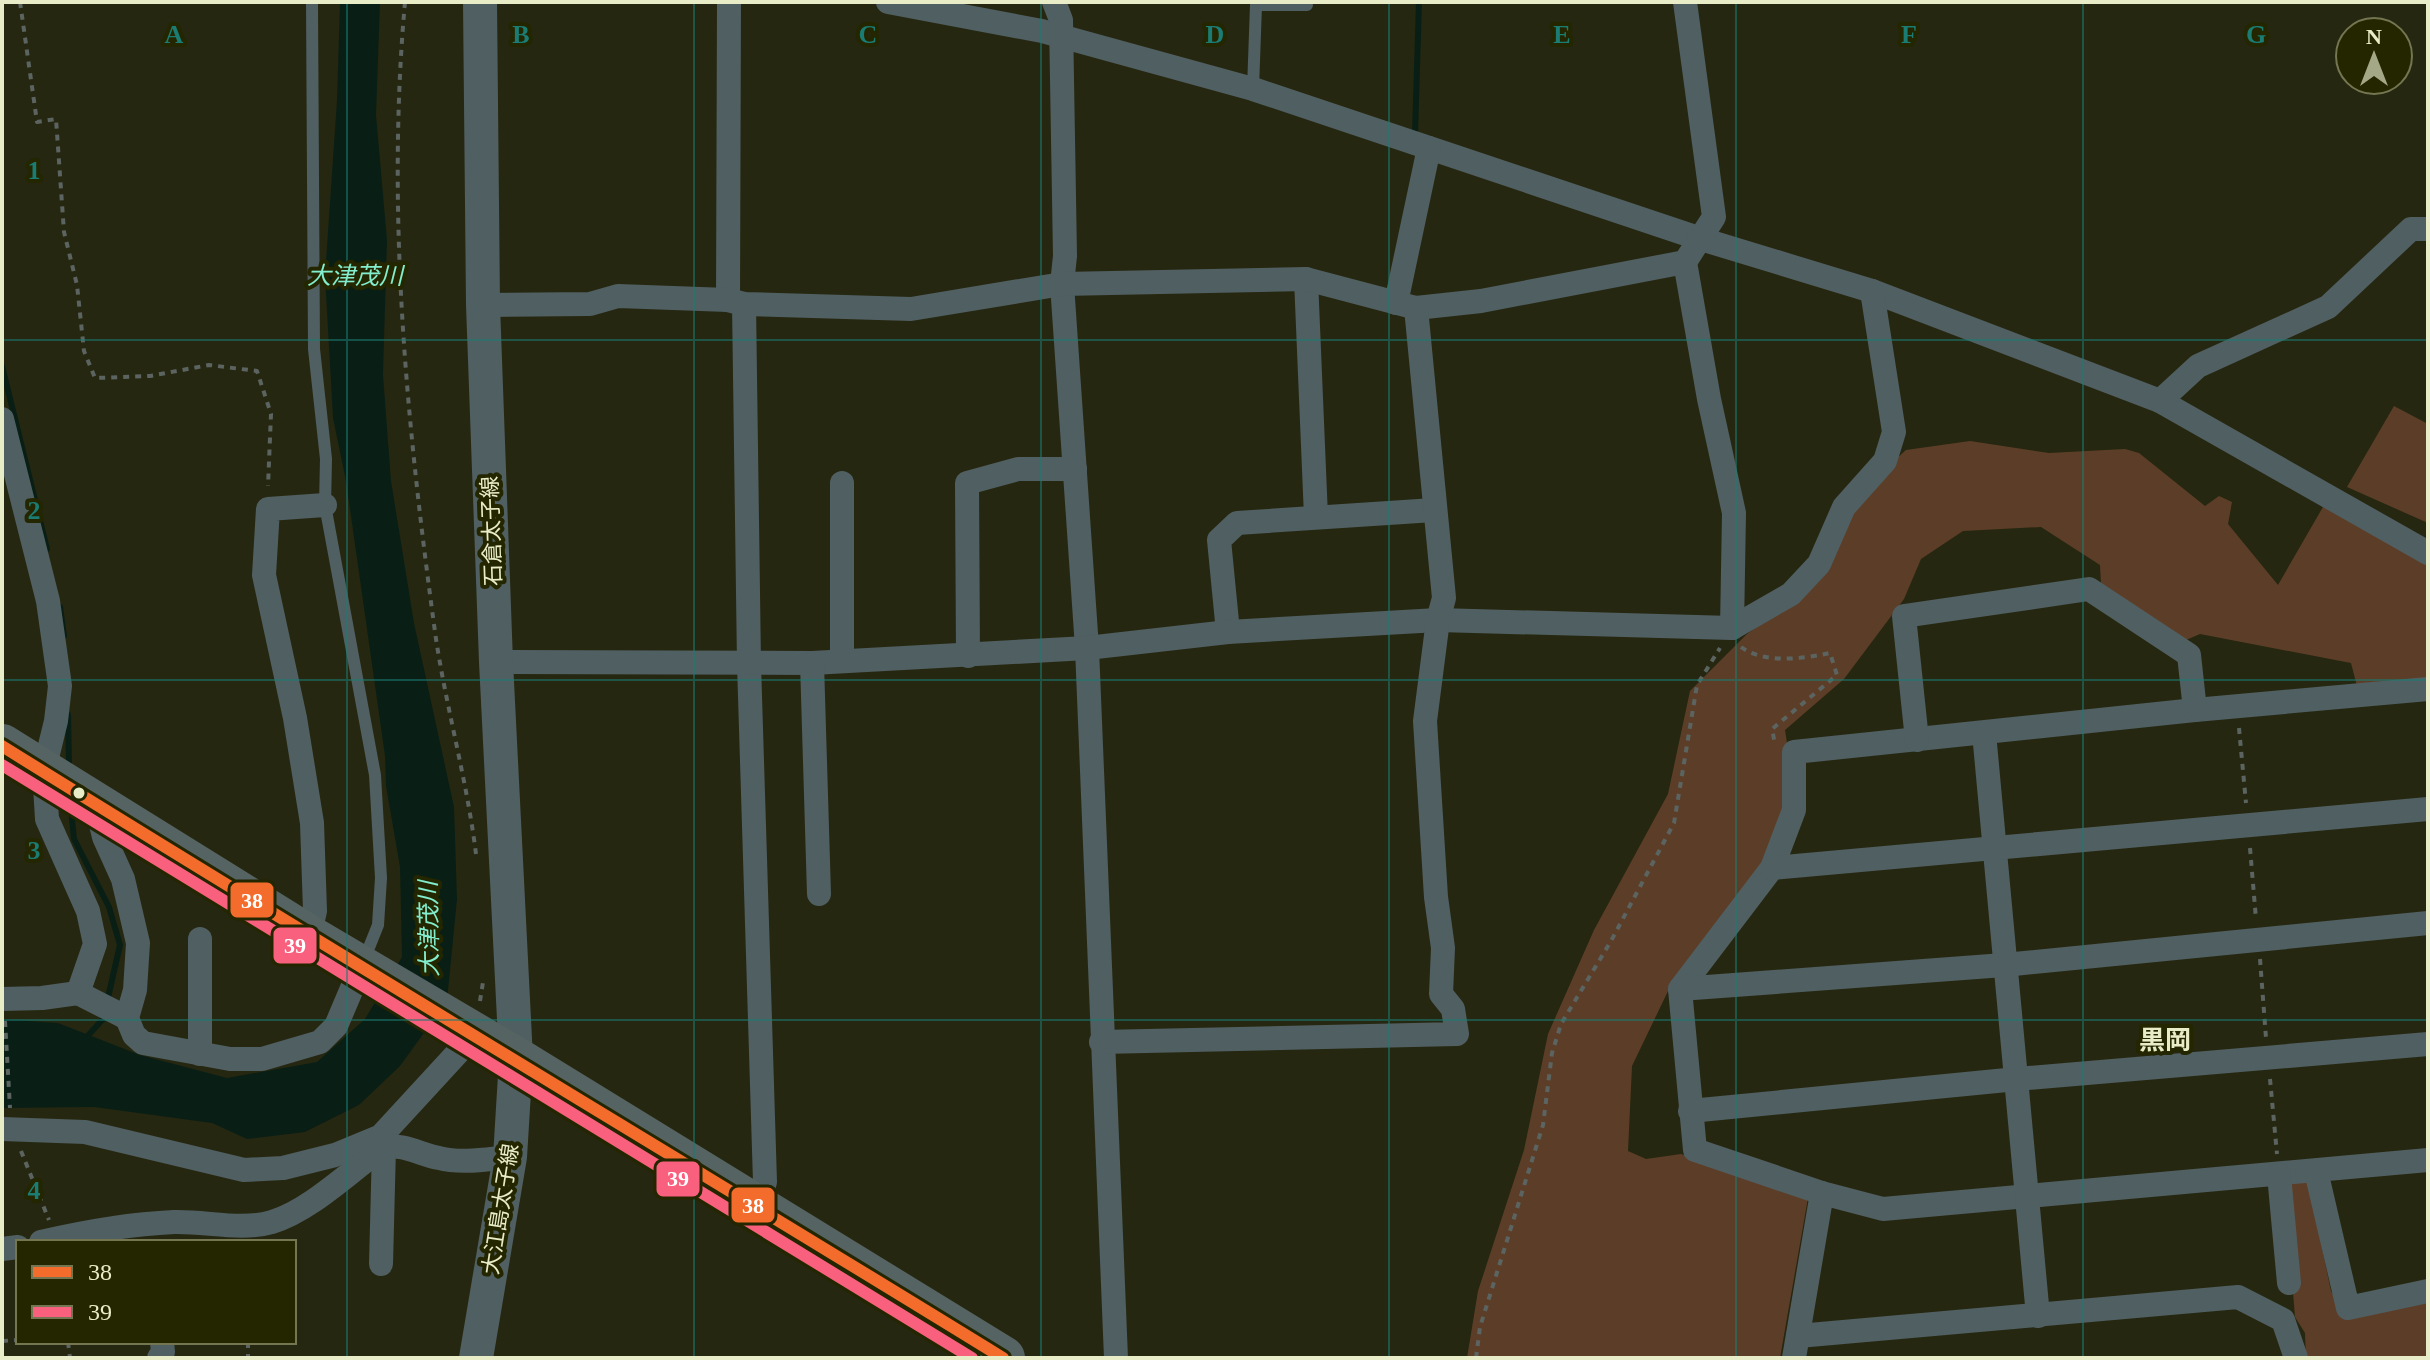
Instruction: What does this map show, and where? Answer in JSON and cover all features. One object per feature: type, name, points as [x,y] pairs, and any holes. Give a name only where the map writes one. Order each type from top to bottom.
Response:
[{"type":"highway","points":[[2,746],[95,801],[309,937],[756,1206],[989,1354]]},
{"type":"main road","name":"石倉太子線","points":[[480,2],[483,305],[496,662],[516,1059]]},
{"type":"main road","name":"大江島太子線","points":[[476,1358],[510,1157],[516,1059]]},
{"type":"street","points":[[729,2],[765,1182],[756,1206]]},
{"type":"street","points":[[888,2],[1052,33],[1253,89],[1701,239],[1872,291],[2160,401],[2428,553]]},
{"type":"street","points":[[1047,2],[1052,33],[1065,256],[1062,284],[1087,648],[1116,1358]]},
{"type":"street","points":[[1052,33],[1061,20],[1054,2]]},
{"type":"street","points":[[483,305],[590,304],[618,296],[911,309],[1062,284],[1306,279],[1406,305],[1481,301],[1685,262],[1714,217],[1685,2]]},
{"type":"street","points":[[1101,1042],[1457,1034],[1453,1009],[1441,994],[1443,948],[1436,897],[1425,721],[1438,620],[1444,598],[1406,305],[1429,148]]},
{"type":"street","points":[[2160,401],[2198,366],[2328,307],[2411,229],[2428,229]]},
{"type":"street","points":[[1685,262],[1709,399],[1734,513],[1733,635]]},
{"type":"street","points":[[1306,279],[1316,517]]},
{"type":"street","points":[[496,662],[812,663],[1087,648],[1228,632],[1438,620],[1733,635],[1791,594],[1819,564],[1844,507],[1885,461],[1894,432],[1872,291]]},
{"type":"street","points":[[2,419],[48,601],[60,686],[56,721],[44,770],[47,819],[88,911],[95,944],[78,993]]},
{"type":"street","points":[[968,656],[967,483],[1018,469],[1075,469]]},
{"type":"street","points":[[842,483],[842,660]]},
{"type":"street","points":[[309,937],[315,911],[312,823],[295,718],[264,575],[268,509],[325,505]]},
{"type":"street","points":[[1228,632],[1219,540],[1237,523],[1434,510]]},
{"type":"street","points":[[1917,740],[1904,616],[2089,589],[2189,655],[2195,710]]},
{"type":"street","points":[[812,663],[819,894]]},
{"type":"street","points":[[2428,689],[1794,752],[1794,810],[1772,868],[1680,989],[1695,1150],[1822,1193],[1883,1209],[2428,1160]]},
{"type":"street","points":[[1984,733],[2038,1316]]},
{"type":"street","points":[[95,801],[104,837],[123,879],[138,943],[135,990],[127,1018],[134,1035],[143,1043],[230,1059],[262,1059],[320,1042],[336,1026],[367,971]]},
{"type":"street","points":[[1772,868],[2428,809]]},
{"type":"street","points":[[1680,989],[2004,965],[2428,923]]},
{"type":"street","points":[[200,939],[200,1054]]},
{"type":"street","points":[[2,998],[42,998],[78,993],[127,1018]]},
{"type":"street","points":[[48,1240],[158,1233],[174,1222],[249,1234],[296,1212],[382,1142],[468,1032]]},
{"type":"street","points":[[1690,1111],[2428,1044]]},
{"type":"street","points":[[7,1129],[85,1132],[244,1170],[283,1168],[382,1142],[440,1159],[465,1161],[510,1157]]},
{"type":"street","points":[[381,1264],[382,1142]]},
{"type":"street","points":[[2316,1171],[2348,1308],[2428,1291]]},
{"type":"street","points":[[2279,1175],[2289,1283]]},
{"type":"street","points":[[1822,1193],[1796,1347],[2038,1316],[2238,1297],[2283,1320],[2296,1358]]},
{"type":"lane","points":[[312,2],[314,349],[326,459],[325,505],[375,775],[381,878],[378,925],[367,971]]},
{"type":"lane","points":[[1253,89],[1256,5],[1307,5]]},
{"type":"path","points":[[20,2],[37,122],[56,119],[64,232],[77,285],[84,351],[95,378],[150,376],[209,365],[257,371],[271,414],[268,509]]},
{"type":"path","points":[[405,2],[398,199],[405,367],[437,643],[470,808],[478,867]]},
{"type":"path","points":[[1476,1358],[1480,1327],[1543,1125],[1552,1053],[1561,1024],[1611,941],[1674,823],[1697,685],[1733,635],[1752,655],[1804,658],[1830,653],[1837,675],[1772,729],[1776,747],[1794,752]]},
{"type":"path","points":[[468,1032],[484,968]]},
{"type":"path","points":[[2,998],[7,1129],[48,1240]]},
{"type":"shaded area","points":[[2394,406],[2428,424],[2428,523],[2347,487]]},
{"type":"shaded area","points":[[1970,441],[2049,453],[2125,449],[2139,453],[2205,506],[2219,496],[2232,502],[2228,524],[2278,585],[2327,500],[2428,562],[2428,684],[2358,690],[2351,663],[2200,634],[2186,640],[2101,584],[2100,565],[2041,527],[1963,531],[1921,559],[1904,599],[1844,679],[1785,730],[1789,756],[1788,805],[1765,864],[1669,989],[1632,1066],[1628,1151],[1646,1159],[1681,1154],[1808,1198],[1780,1358],[1467,1358],[1478,1291],[1524,1150],[1548,1034],[1594,930],[1668,794],[1690,691],[1747,634],[1805,592],[1840,525],[1885,469],[1906,450]]},
{"type":"shaded area","points":[[2284,1179],[2308,1181],[2331,1291],[2346,1318],[2428,1302],[2428,1358],[2306,1358],[2305,1333],[2295,1317]]},
{"type":"water","name":"大津茂川","points":[[340,2],[380,2],[376,115],[387,240],[383,375],[391,481],[414,623],[454,807],[457,899],[447,1001],[400,1066],[359,1105],[305,1132],[247,1139],[212,1123],[94,1107],[2,1108],[2,1019],[58,1023],[140,1055],[227,1078],[317,1062],[365,1019],[402,957],[400,867],[386,786],[385,756],[346,481],[333,418],[325,276]]},
{"type":"waterway","points":[[1419,2],[1415,134],[1419,136]]},
{"type":"waterway","points":[[2,366],[47,549]]},
{"type":"waterway","points":[[60,607],[64,636]]},
{"type":"waterway","points":[[68,715],[69,763]]},
{"type":"waterway","points":[[71,809],[74,839],[109,907],[120,945],[107,1002]]},
{"type":"waterway","points":[[83,1041],[105,1013]]},
{"type":"transit line","name":"38","points":[[2,746],[1003,1358]]},
{"type":"transit line","name":"39","points":[[2,765],[972,1358]]},
{"type":"district","name":"黒岡","points":[[2165,1040]]}]
